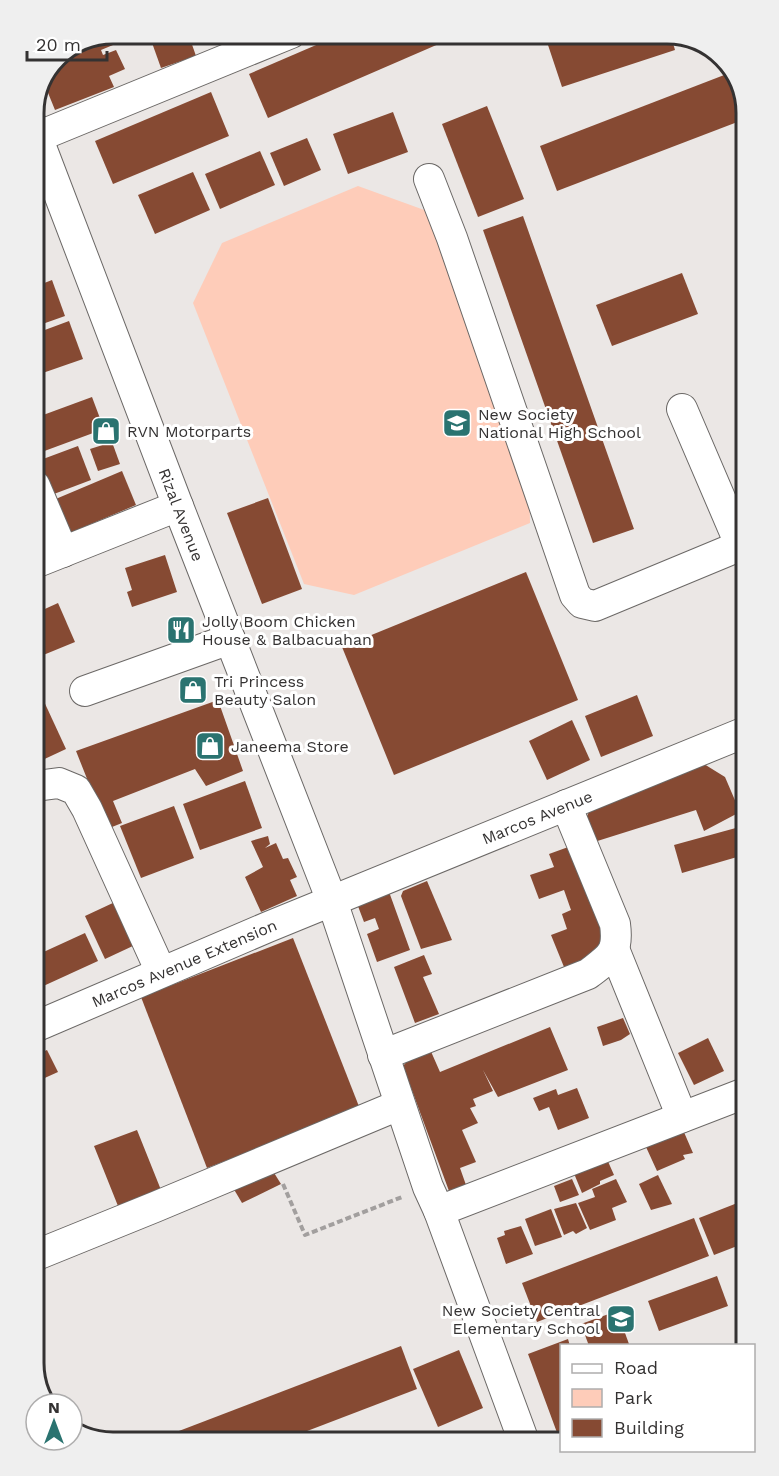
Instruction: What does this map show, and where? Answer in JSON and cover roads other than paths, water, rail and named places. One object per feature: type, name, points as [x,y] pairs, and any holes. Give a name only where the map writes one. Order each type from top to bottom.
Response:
[{"type":"street","points":[[44,128],[262,44]]},
{"type":"street","name":"Rizal Avenue","points":[[44,155],[332,901],[399,1105],[520,1432]]},
{"type":"street","points":[[429,179],[456,250],[575,595],[582,603],[595,606],[736,549]]},
{"type":"street","points":[[682,409],[736,533]]},
{"type":"street","points":[[44,559],[178,506]]},
{"type":"street","points":[[44,507],[63,552]]},
{"type":"street","points":[[85,691],[230,639]]},
{"type":"street","name":"Marcos Avenue","points":[[332,901],[566,805],[736,741]]},
{"type":"street","points":[[44,785],[59,783],[76,790],[87,809],[161,972]]},
{"type":"street","points":[[383,1055],[588,974],[611,957],[617,942],[615,924],[566,805]]},
{"type":"street","name":"Marcos Avenue Extension","points":[[44,1023],[332,901]]},
{"type":"street","points":[[614,949],[682,1117]]},
{"type":"street","points":[[433,1199],[682,1117],[736,1096]]},
{"type":"street","points":[[44,1252],[399,1105]]},
{"type":"place","name":"New Society National High School","points":[[457,423]]},
{"type":"place","name":"RVN Motorparts","points":[[106,431]]},
{"type":"place","name":"Jolly Boom Chicken House & Balbacuahan","points":[[181,630]]},
{"type":"place","name":"Tri Princess Beauty Salon","points":[[193,690]]},
{"type":"place","name":"Janeema Store","points":[[210,746]]},
{"type":"place","name":"New Society Central Elementary School","points":[[621,1319]]}]
